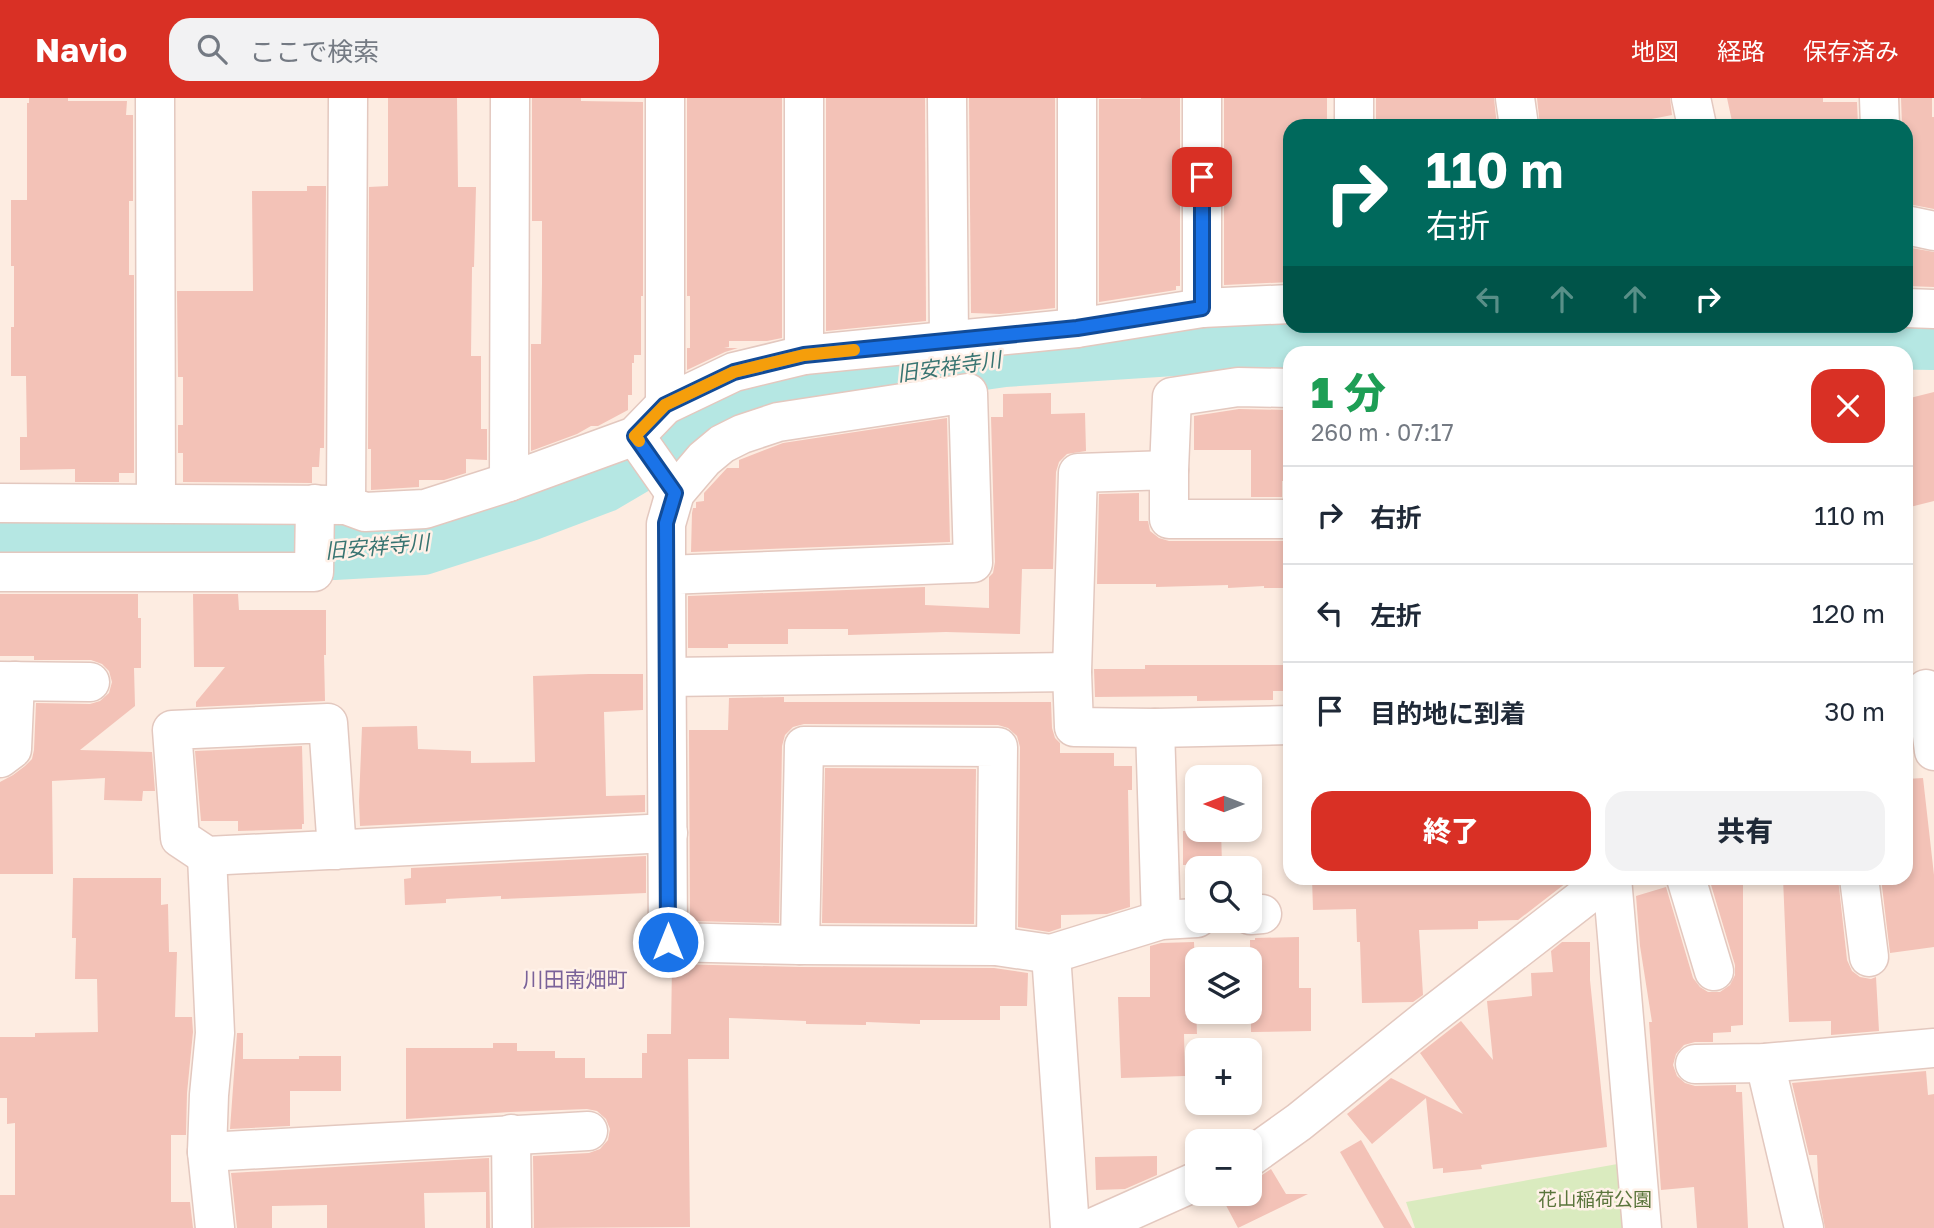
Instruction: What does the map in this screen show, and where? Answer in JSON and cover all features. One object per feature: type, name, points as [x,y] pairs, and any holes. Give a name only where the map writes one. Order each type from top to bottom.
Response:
[{"type":"street","points":[[155,98],[156,503]]},
{"type":"street","points":[[0,572],[314,572],[325,512],[348,98]]},
{"type":"street","points":[[509,482],[510,98]]},
{"type":"street","points":[[665,98],[665,405]]},
{"type":"street","points":[[804,98],[804,355]]},
{"type":"street","points":[[947,98],[949,340]]},
{"type":"street","points":[[1077,98],[1077,328]]},
{"type":"street","points":[[1202,98],[1202,308]]},
{"type":"street","points":[[1354,98],[1354,119]]},
{"type":"street","points":[[1516,98],[1518,119]]},
{"type":"street","points":[[1692,98],[1696,119]]},
{"type":"street","points":[[1879,98],[1880,119]]},
{"type":"street","points":[[1913,226],[1934,231]]},
{"type":"street","points":[[0,503],[156,503],[325,512],[425,509],[637,438],[665,405],[734,372],[804,355],[1077,328],[1202,308],[1283,304]]},
{"type":"street","points":[[1913,308],[1934,309]]},
{"type":"street","points":[[1283,388],[1238,387],[1172,397],[1169,470],[1169,519],[1283,519]]},
{"type":"street","points":[[666,575],[973,563],[968,393],[778,422],[722,444],[704,460],[669,483]]},
{"type":"street","points":[[637,438],[669,483],[666,523],[668,942],[800,946],[996,946],[1051,954],[1179,919],[1155,728]]},
{"type":"street","points":[[1169,470],[1078,473],[1072,672],[1074,727],[1283,725]]},
{"type":"street","points":[[667,677],[1072,672]]},
{"type":"street","points":[[0,758],[12,749],[8,681],[90,682]]},
{"type":"street","points":[[1922,691],[1934,751]]},
{"type":"street","points":[[337,850],[328,723],[172,730],[180,838],[207,856],[337,850],[668,833]]},
{"type":"street","points":[[800,946],[804,746],[998,747],[996,946]]},
{"type":"street","points":[[207,856],[215,1033],[207,1152],[215,1228]]},
{"type":"street","points":[[1262,1148],[1601,885]]},
{"type":"street","points":[[1611,885],[1642,1228]]},
{"type":"street","points":[[1688,885],[1714,971]]},
{"type":"street","points":[[1860,885],[1868,957]]},
{"type":"street","points":[[1051,954],[1070,1228]]},
{"type":"street","points":[[1695,1064],[1765,1063],[1934,1048]]},
{"type":"street","points":[[1765,1063],[1804,1228]]},
{"type":"street","points":[[207,1152],[588,1130]]},
{"type":"street","points":[[512,1135],[512,1228]]},
{"type":"street","points":[[1092,1228],[1185,1186]]},
{"type":"green space","name":"花山稲荷公園","points":[[1623,1163],[1627,1228],[1415,1228],[1406,1202]]},
{"type":"building","points":[[29,98],[127,101],[126,115],[133,115],[133,201],[129,201],[129,275],[134,275],[134,473],[119,473],[119,482],[75,482],[75,469],[20,470],[20,437],[27,437],[26,376],[11,376],[14,266],[11,266],[11,200],[27,200]]},
{"type":"building","points":[[388,98],[457,98],[458,187],[476,187],[471,356],[481,356],[481,429],[487,429],[487,460],[466,459],[466,473],[444,480],[419,480],[419,487],[371,490],[371,449],[368,449],[369,187],[388,186]]},
{"type":"building","points":[[532,98],[643,102],[643,296],[641,355],[634,355],[632,363],[632,395],[628,395],[628,410],[598,426],[591,426],[531,451],[531,344],[541,344],[542,283],[542,221],[532,221]]},
{"type":"building","points":[[687,98],[782,98],[782,338],[767,341],[729,341],[729,347],[724,348],[738,348],[687,370],[687,348],[690,348],[690,296],[687,296]]},
{"type":"building","points":[[826,98],[925,98],[926,321],[826,331]]},
{"type":"building","points":[[969,98],[1055,98],[1055,308],[1000,314],[971,313]]},
{"type":"building","points":[[1180,98],[1180,286],[1176,286],[1176,290],[1099,302],[1099,99]]},
{"type":"building","points":[[1224,98],[1327,98],[1327,119],[1283,119],[1283,282],[1224,285]]},
{"type":"building","points":[[1376,98],[1494,98],[1496,119],[1376,119]]},
{"type":"building","points":[[1537,98],[1670,98],[1672,115],[1652,119],[1539,119]]},
{"type":"building","points":[[1727,98],[1823,98],[1823,102],[1857,102],[1858,119],[1732,119]]},
{"type":"building","points":[[1901,98],[1932,98],[1934,209],[1913,205],[1913,119],[1902,119]]},
{"type":"building","points":[[307,186],[326,186],[324,448],[320,448],[319,467],[312,467],[312,483],[183,482],[183,453],[178,453],[178,425],[183,425],[183,377],[178,377],[177,291],[253,291],[252,191],[307,191]]},
{"type":"building","points":[[1913,248],[1934,252],[1934,287],[1913,286]]},
{"type":"building","points":[[1934,392],[1934,501],[1913,506],[1913,397]]},
{"type":"building","points":[[1051,393],[1051,414],[1085,413],[1086,451],[1067,454],[1059,462],[1056,472],[1053,569],[1022,569],[1020,634],[946,632],[848,635],[848,629],[788,629],[788,644],[728,644],[728,648],[688,648],[688,596],[925,587],[925,605],[989,608],[989,577],[993,573],[995,562],[991,417],[1003,417],[1003,394]]},
{"type":"building","points":[[1239,409],[1283,410],[1282,497],[1251,497],[1251,450],[1194,450],[1194,416]]},
{"type":"building","points":[[947,418],[950,542],[691,552],[692,513],[696,502],[704,501],[704,493],[727,468],[739,468],[739,460],[783,443]]},
{"type":"building","points":[[1139,493],[1139,521],[1148,521],[1150,531],[1169,541],[1283,541],[1283,588],[1097,584],[1099,494]]},
{"type":"building","points":[[0,594],[138,594],[141,668],[134,668],[135,706],[80,750],[152,752],[155,791],[143,791],[142,801],[104,800],[105,778],[52,781],[53,874],[0,874],[0,782],[32,759],[36,703],[90,704],[100,701],[109,693],[112,682],[109,671],[102,664],[91,660],[34,660],[34,656],[0,656]]},
{"type":"building","points":[[193,594],[238,594],[239,610],[326,610],[325,701],[196,707],[196,702],[225,667],[194,667]]},
{"type":"building","points":[[1145,665],[1283,665],[1283,691],[1273,691],[1273,700],[1197,701],[1197,696],[1095,697],[1094,669],[1145,669]]},
{"type":"building","points":[[643,674],[643,710],[604,712],[606,796],[645,795],[645,812],[360,826],[362,727],[417,726],[418,749],[471,751],[471,763],[535,762],[533,676]]},
{"type":"building","points":[[784,697],[784,702],[1051,702],[1052,728],[1060,743],[1060,753],[1114,753],[1114,766],[1132,766],[1132,790],[1128,790],[1130,907],[1107,914],[1061,915],[1061,928],[1049,932],[1018,927],[1020,747],[1017,736],[1008,728],[998,725],[804,724],[793,727],[785,735],[782,746],[779,923],[690,921],[689,730],[728,730],[729,698]]},
{"type":"building","points":[[302,746],[302,829],[238,831],[238,821],[201,821],[195,751]]},
{"type":"building","points":[[825,768],[976,769],[974,924],[822,923]]},
{"type":"building","points":[[1923,778],[1934,875],[1934,947],[1890,953],[1882,885],[1913,885],[1913,779]]},
{"type":"building","points":[[1183,831],[1185,842],[1221,842],[1222,856],[1185,856],[1183,865]]},
{"type":"building","points":[[646,856],[646,893],[501,899],[501,896],[446,899],[446,903],[405,905],[404,879],[411,878],[411,868]]},
{"type":"building","points":[[73,878],[161,878],[161,905],[168,904],[169,952],[177,952],[175,1017],[192,1017],[193,1032],[186,1135],[171,1135],[171,1202],[190,1202],[193,1228],[0,1228],[0,1195],[15,1195],[15,1123],[7,1124],[7,1098],[0,1098],[0,1037],[35,1037],[35,1033],[98,1032],[97,979],[75,979],[76,938],[72,938]]},
{"type":"building","points":[[1312,885],[1563,885],[1518,920],[1478,921],[1478,929],[1419,930],[1423,995],[1413,1002],[1362,1003],[1356,909],[1313,910]]},
{"type":"building","points":[[1711,885],[1743,885],[1743,1025],[1731,1026],[1731,1032],[1713,1033],[1713,1042],[1684,1045],[1676,1054],[1673,1065],[1677,1076],[1685,1083],[1695,1086],[1736,1085],[1736,1092],[1742,1092],[1748,1228],[1697,1228],[1694,1187],[1661,1190],[1649,1022],[1652,1022],[1640,946],[1636,896],[1666,887],[1693,978],[1700,987],[1708,992],[1720,992],[1730,985],[1735,975],[1735,965]]},
{"type":"building","points":[[1783,885],[1839,885],[1847,960],[1852,971],[1860,977],[1876,977],[1879,1031],[1831,1035],[1831,1021],[1789,1022]]},
{"type":"building","points":[[1299,937],[1299,988],[1311,988],[1311,1031],[1251,1032],[1251,1024],[1262,1024],[1262,947],[1250,947],[1250,940]]},
{"type":"building","points":[[1194,942],[1194,947],[1185,947],[1185,1024],[1197,1024],[1197,1034],[1184,1034],[1185,1076],[1121,1078],[1118,997],[1150,997],[1150,946]]},
{"type":"building","points":[[1562,942],[1590,942],[1590,980],[1607,1147],[1481,1165],[1482,1169],[1443,1173],[1443,1168],[1433,1169],[1426,1098],[1372,1144],[1347,1114],[1391,1078],[1463,1114],[1420,1053],[1461,1021],[1493,1060],[1487,1001],[1532,996],[1531,973],[1553,972],[1551,951]]},
{"type":"building","points":[[672,964],[994,968],[1028,973],[1027,1006],[1000,1006],[1000,1020],[920,1020],[920,1024],[806,1024],[806,1021],[729,1018],[729,1059],[688,1059],[690,1227],[534,1228],[533,1156],[589,1153],[600,1149],[608,1140],[610,1129],[606,1119],[597,1111],[587,1109],[510,1112],[406,1119],[406,1048],[493,1048],[493,1043],[517,1043],[517,1051],[555,1051],[555,1058],[585,1058],[585,1078],[642,1078],[642,1053],[647,1053],[647,1034],[671,1034]]},
{"type":"building","points":[[237,1033],[243,1033],[243,1059],[341,1056],[341,1091],[290,1091],[290,1126],[230,1129]]},
{"type":"building","points":[[1926,1071],[1928,1095],[1934,1094],[1934,1228],[1825,1228],[1819,1197],[1817,1155],[1809,1155],[1792,1083]]},
{"type":"building","points":[[1361,1140],[1412,1228],[1384,1228],[1340,1152]]},
{"type":"building","points":[[1157,1156],[1157,1175],[1125,1189],[1096,1190],[1095,1157]]},
{"type":"building","points":[[489,1158],[490,1228],[486,1228],[486,1192],[424,1193],[425,1228],[327,1228],[327,1205],[272,1206],[272,1228],[237,1228],[231,1173]]},
{"type":"building","points":[[1271,1169],[1286,1194],[1308,1194],[1238,1228],[1226,1206],[1262,1206],[1262,1175]]},
{"type":"waterway","name":"旧安祥寺川","points":[[0,547],[334,551],[423,546],[529,512],[603,484],[671,444],[693,424],[723,409],[773,392],[1004,358],[1331,337],[1613,336],[1934,341]]},
{"type":"slow traffic","points":[[639,441],[635,436],[665,405],[734,372],[804,355],[854,350]]},
{"type":"district","name":"川田南畑町","points":[[575,979]]},
{"type":"route","points":[[668,942],[666,523],[675,493],[635,436],[665,405],[734,372],[804,355],[1077,328],[1202,308],[1202,177]]}]
